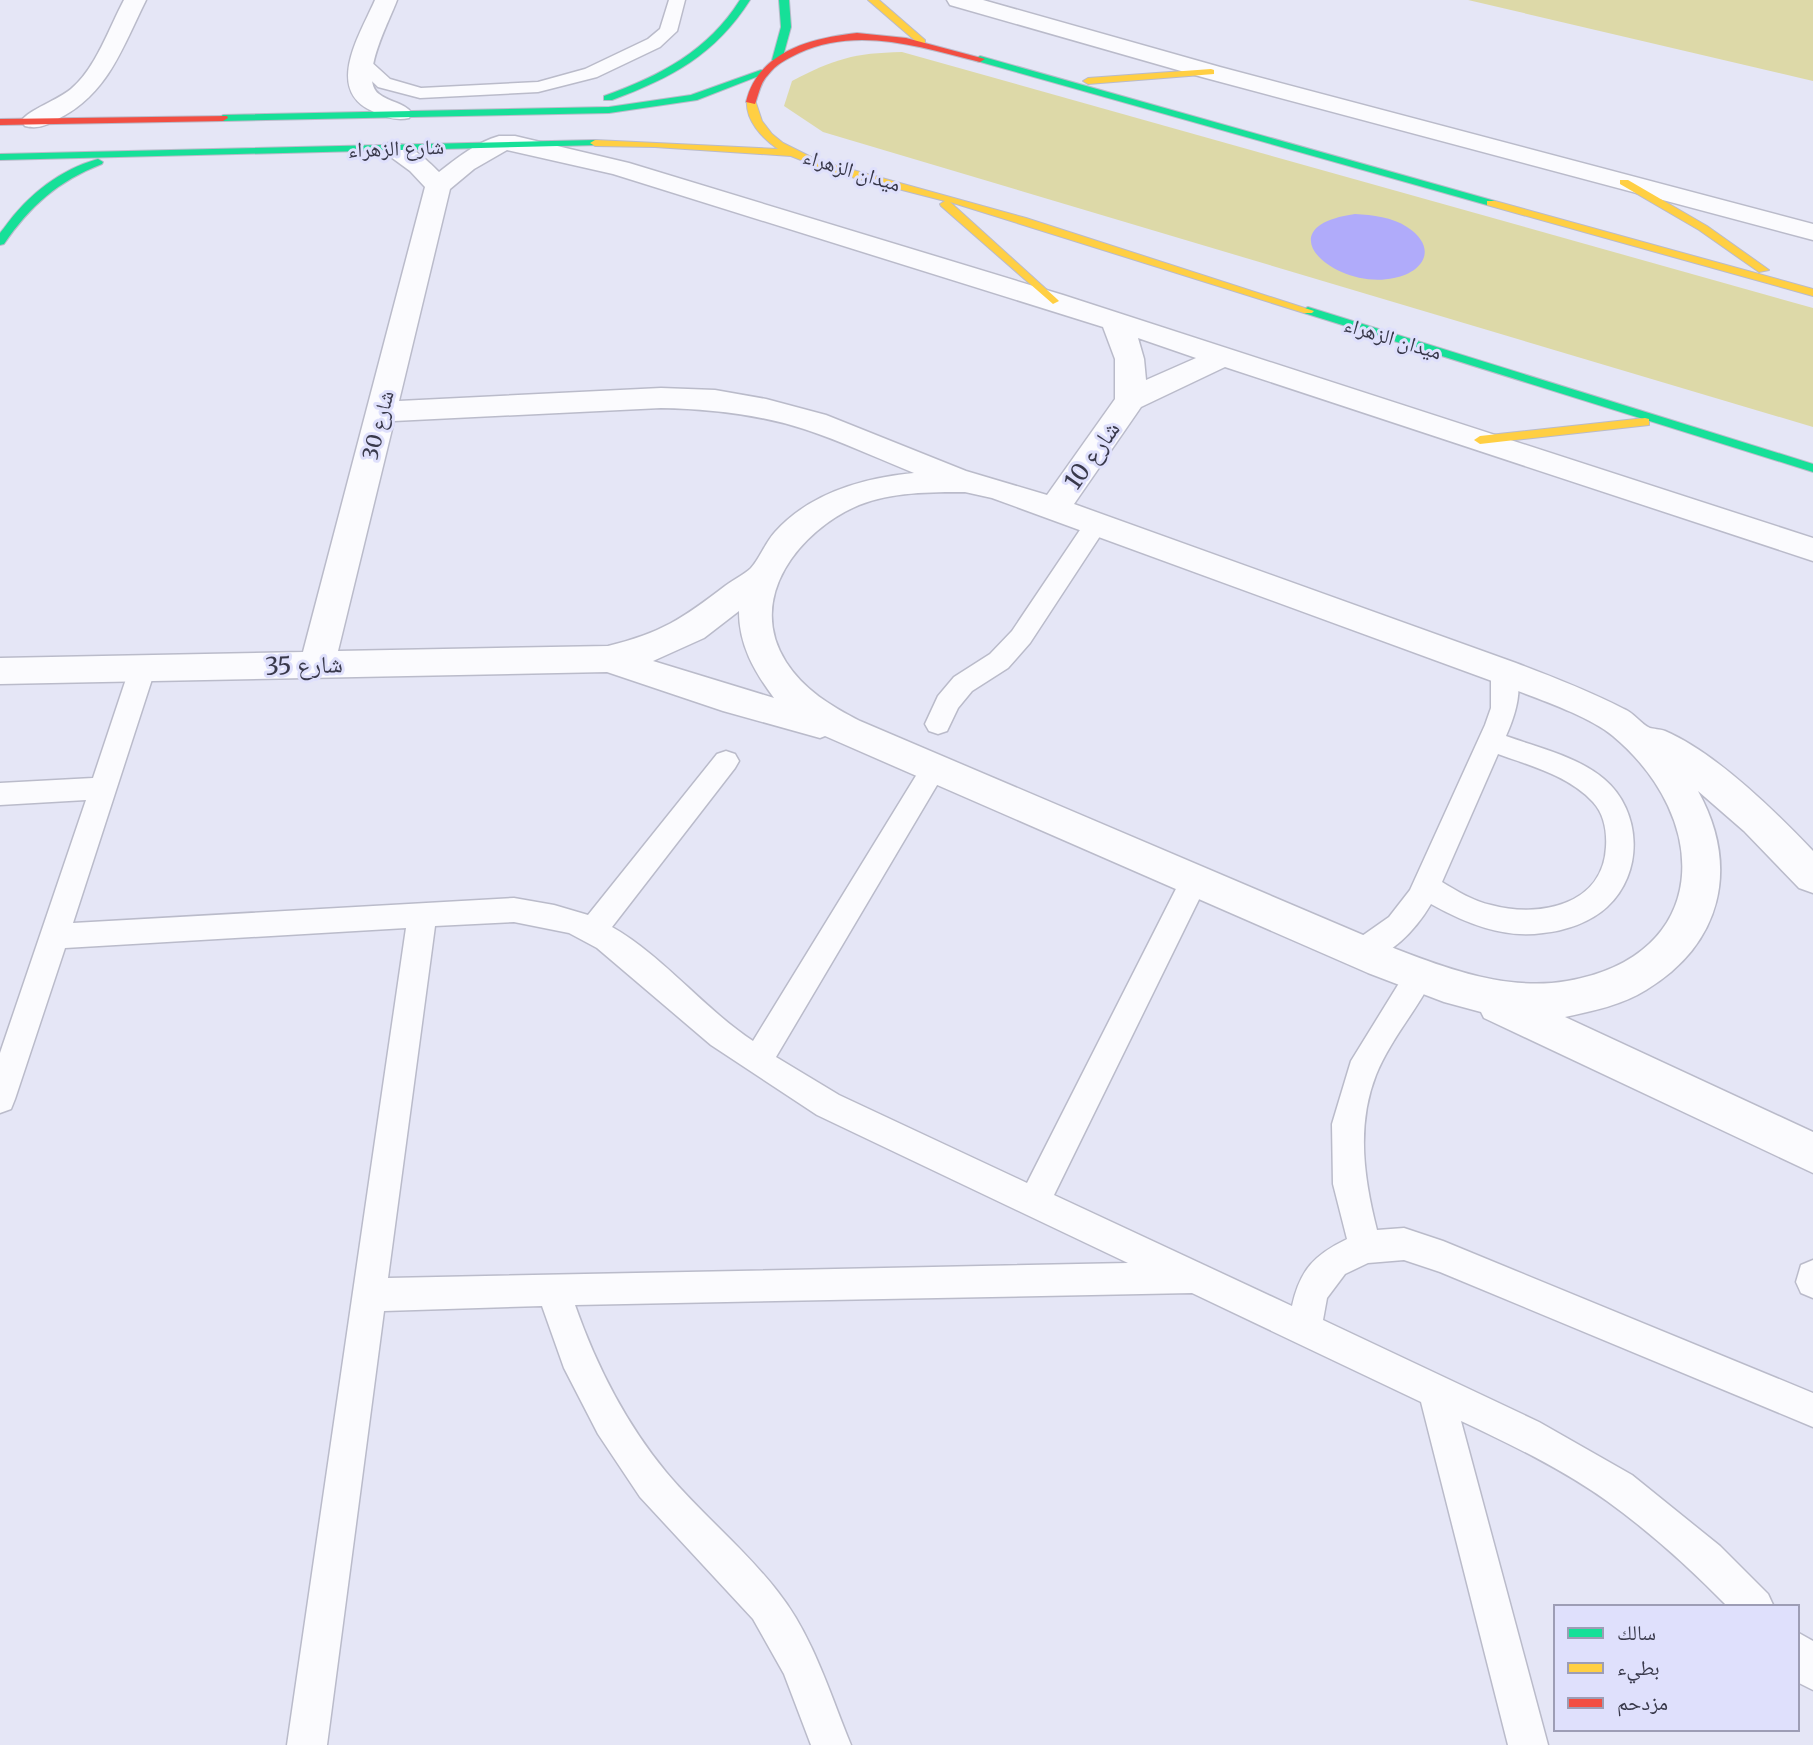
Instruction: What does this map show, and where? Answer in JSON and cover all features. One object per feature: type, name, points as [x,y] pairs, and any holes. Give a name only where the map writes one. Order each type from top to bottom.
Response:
[{"type":"main road","points":[[564,112],[624,92],[674,69],[713,42],[740,14],[745,0]]},
{"type":"main road","points":[[777,60],[786,27],[784,0]]},
{"type":"main road","points":[[873,0],[923,43]]},
{"type":"main road","name":"ميدان الزهراء","points":[[1813,293],[923,43],[862,35],[820,42],[777,60],[764,72],[751,92],[752,114],[766,135],[793,153],[1813,468]]},
{"type":"main road","name":"شارع الزهراء","points":[[0,122],[564,112],[652,105],[693,98],[764,72]]},
{"type":"main road","points":[[1067,84],[1211,72]]},
{"type":"main road","name":"شارع الزهراء","points":[[0,157],[507,144],[655,144],[793,153]]},
{"type":"main road","points":[[0,242],[15,209],[34,195],[58,178],[121,155]]},
{"type":"main road","points":[[1624,182],[1703,228],[1782,284]]},
{"type":"main road","points":[[936,195],[1053,301]]},
{"type":"main road","points":[[1480,440],[1661,421]]},
{"type":"street","points":[[34,121],[63,108],[85,92],[94,80],[135,0]]},
{"type":"street","points":[[386,0],[362,62],[360,85],[367,97],[381,107],[400,113]]},
{"type":"street","points":[[958,0],[1211,72],[1813,232]]},
{"type":"street","points":[[393,149],[419,166],[438,186],[465,164],[507,144],[620,168],[1053,301],[1813,550]]},
{"type":"street","name":"شارع 30","points":[[317,665],[438,186]]},
{"type":"street","name":"شارع 10","points":[[1113,321],[1124,335],[1130,356],[1130,400]]},
{"type":"street","name":"شارع 10","points":[[1054,509],[1130,400],[1222,358]]},
{"type":"street","points":[[381,412],[662,398],[715,400],[816,422],[965,481],[1001,490],[1096,524],[1568,697],[1680,756],[1751,812],[1813,877]]},
{"type":"street","points":[[965,481],[919,482],[875,489],[835,503],[801,524],[775,551],[760,577],[754,619],[764,657],[788,692],[814,713],[847,731],[1362,952],[1419,976],[1474,994],[1813,1153]]},
{"type":"street","points":[[608,660],[653,648],[692,629],[760,577]]},
{"type":"street","points":[[608,660],[723,698],[847,731]]},
{"type":"street","name":"شارع 35","points":[[0,671],[608,660]]},
{"type":"street","points":[[1474,994],[1531,1001],[1585,996],[1631,980],[1668,954],[1692,920],[1703,881],[1700,839],[1684,799],[1657,760],[1623,724]]},
{"type":"lane","points":[[362,62],[384,83],[420,93],[538,87],[591,73],[654,43],[668,31],[677,0]]},
{"type":"lane","points":[[938,724],[947,702],[963,684],[999,661],[1021,637],[1096,524]]},
{"type":"lane","points":[[0,1099],[142,670]]},
{"type":"lane","points":[[1362,952],[1384,940],[1402,924],[1426,887],[1504,708],[1504,672]]},
{"type":"lane","points":[[1426,887],[1461,908],[1499,920],[1538,922],[1573,914],[1600,897],[1615,872],[1621,845],[1620,824],[1612,805],[1596,787],[1563,768],[1491,741]]},
{"type":"lane","points":[[593,930],[726,761]]},
{"type":"lane","points":[[757,1061],[934,768]]},
{"type":"lane","points":[[0,794],[103,788]]},
{"type":"lane","points":[[1034,1203],[1195,879]]},
{"type":"lane","points":[[55,936],[514,910],[555,916],[593,930],[643,967],[705,1024],[757,1061],[828,1105],[1527,1434],[1619,1488],[1707,1559],[1753,1605]]},
{"type":"lane","points":[[307,1745],[422,914]]},
{"type":"lane","points":[[1365,1247],[1349,1184],[1348,1124],[1362,1071],[1419,976]]},
{"type":"lane","points":[[1304,1328],[1312,1291],[1333,1263],[1365,1247],[1404,1244],[1443,1257],[1813,1410]]},
{"type":"lane","points":[[1813,1276],[1813,1282]]},
{"type":"lane","points":[[369,1295],[553,1289],[1195,1278]]},
{"type":"lane","points":[[553,1289],[576,1356],[610,1422],[653,1484],[766,1606],[799,1662],[831,1745]]},
{"type":"lane","points":[[1435,1390],[1528,1745]]},
{"type":"lane","points":[[1799,1654],[1813,1671]]},
{"type":"shaded area","points":[[1468,0],[1813,0],[1813,81]]},
{"type":"shaded area","points":[[902,52],[1813,308],[1813,427],[823,132],[784,106],[792,81],[820,67],[857,56]]},
{"type":"shaded area","points":[[1355,214],[1389,219],[1407,227],[1417,235],[1425,250],[1420,264],[1405,275],[1372,280],[1332,267],[1318,256],[1311,243],[1314,231],[1328,221]]},
{"type":"traffic: fast","points":[[608,98],[668,73],[686,62],[719,35],[745,0]]},
{"type":"traffic: fast","points":[[777,60],[786,27],[784,0]]},
{"type":"traffic: fast","points":[[980,59],[1491,203]]},
{"type":"traffic: fast","points":[[223,118],[609,110],[693,98],[764,72]]},
{"type":"traffic: fast","points":[[0,157],[595,143]]},
{"type":"traffic: fast","points":[[0,242],[19,215],[54,183],[98,162]]},
{"type":"traffic: fast","points":[[1308,311],[1813,468]]},
{"type":"traffic: slow","points":[[873,0],[922,42]]},
{"type":"traffic: slow","points":[[1088,81],[1211,72]]},
{"type":"traffic: slow","points":[[751,102],[757,121],[768,136],[779,145],[813,162],[974,206],[1308,311]]},
{"type":"traffic: slow","points":[[595,143],[793,153]]},
{"type":"traffic: slow","points":[[1624,182],[1703,228],[1763,270]]},
{"type":"traffic: slow","points":[[1491,203],[1813,293]]},
{"type":"traffic: slow","points":[[945,204],[1053,301]]},
{"type":"traffic: slow","points":[[1480,440],[1645,422]]},
{"type":"traffic: jam","points":[[751,102],[758,81],[772,65],[809,45],[833,39],[882,37],[980,59]]},
{"type":"traffic: jam","points":[[0,122],[223,118]]}]
